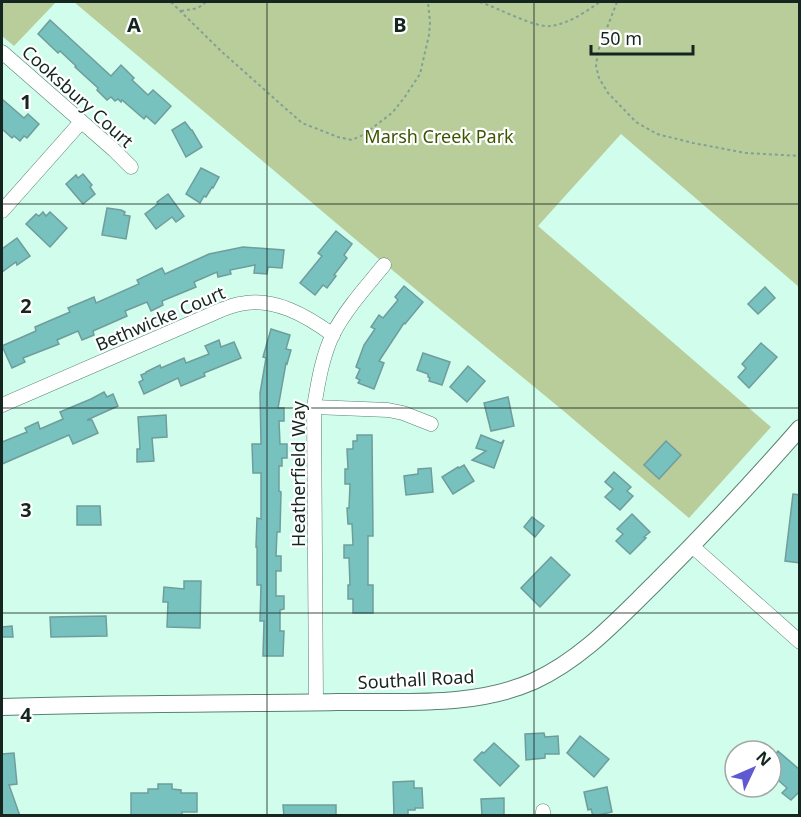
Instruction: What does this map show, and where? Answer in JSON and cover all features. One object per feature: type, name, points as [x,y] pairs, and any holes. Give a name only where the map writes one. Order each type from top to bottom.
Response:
[{"type":"street","name":"Cooksbury Court","points":[[2,52],[131,167]]},
{"type":"street","points":[[2,211],[81,122]]},
{"type":"street","name":"Heatherfield Way","points":[[316,702],[314,408],[317,387],[333,334],[346,313],[384,265]]},
{"type":"street","name":"Bethwicke Court","points":[[2,405],[221,310],[241,304],[258,302],[277,305],[302,315],[333,334]]},
{"type":"street","points":[[314,408],[388,410],[404,413],[431,424]]},
{"type":"street","name":"Southall Road","points":[[2,706],[426,702],[502,693],[534,681],[565,664],[591,644],[692,546],[800,428]]},
{"type":"street","points":[[692,546],[800,642]]},
{"type":"path","points":[[171,2],[222,52],[302,123],[352,140],[363,135],[392,113],[420,74],[429,35],[428,2]]},
{"type":"path","points":[[181,10],[198,8],[206,2]]},
{"type":"path","points":[[480,2],[532,23],[549,27],[568,21],[600,2]]},
{"type":"path","points":[[617,2],[598,51],[596,66],[599,78],[608,93],[636,122],[657,134],[693,143],[746,153],[800,156]]},
{"type":"green space","points":[[2,2],[56,2],[14,46],[2,36]]},
{"type":"green space","name":"Marsh Creek Park","points":[[74,2],[799,2],[799,287],[621,134],[538,226],[771,427],[689,518]]},
{"type":"building","points":[[50,20],[111,76],[121,65],[134,78],[132,80],[148,95],[153,90],[171,106],[155,124],[146,116],[144,119],[122,100],[121,102],[118,99],[115,101],[111,97],[107,100],[76,66],[38,34]]},
{"type":"building","points":[[2,99],[24,118],[28,114],[39,124],[27,138],[24,136],[20,141],[14,136],[12,138],[2,129]]},
{"type":"building","points":[[185,122],[202,147],[186,157],[172,130]]},
{"type":"building","points":[[201,168],[219,177],[200,203],[186,194]]},
{"type":"building","points":[[83,174],[92,185],[90,187],[95,194],[83,204],[66,184],[76,175],[78,178]]},
{"type":"building","points":[[168,194],[184,216],[176,222],[172,217],[156,229],[145,214]]},
{"type":"building","points":[[107,208],[121,210],[125,212],[124,215],[130,216],[126,239],[102,235]]},
{"type":"building","points":[[43,212],[46,216],[50,212],[67,228],[50,247],[26,224],[36,214],[39,216]]},
{"type":"building","points":[[336,231],[352,244],[344,255],[347,258],[334,275],[336,276],[327,288],[323,285],[315,295],[300,283],[322,256],[318,253]]},
{"type":"building","points":[[17,238],[30,256],[2,272],[2,249]]},
{"type":"building","points":[[243,247],[284,250],[282,268],[268,267],[267,274],[254,273],[255,265],[230,270],[231,274],[218,277],[217,272],[194,282],[196,287],[162,301],[163,305],[151,311],[147,302],[125,311],[127,316],[93,331],[94,335],[82,340],[78,331],[57,340],[59,344],[23,358],[25,362],[12,368],[2,346],[36,331],[35,327],[70,312],[68,308],[94,297],[96,303],[139,284],[137,280],[162,268],[165,274],[209,254]]},
{"type":"building","points":[[404,286],[423,302],[404,323],[379,361],[384,363],[374,389],[358,383],[360,380],[356,378],[360,369],[356,367],[364,345],[375,329],[371,327],[379,315],[383,318],[398,300],[395,297]]},
{"type":"building","points":[[765,287],[775,298],[758,314],[748,304]]},
{"type":"building","points":[[271,329],[290,335],[286,349],[291,350],[286,363],[278,408],[284,408],[284,421],[279,421],[280,444],[287,444],[287,458],[282,458],[282,466],[279,466],[280,532],[277,532],[276,556],[281,556],[281,571],[276,571],[276,596],[284,596],[284,609],[280,610],[280,631],[284,631],[283,656],[263,656],[264,621],[260,621],[261,585],[257,585],[257,518],[261,519],[261,473],[253,473],[252,444],[261,444],[260,393],[266,358],[263,357]]},
{"type":"building","points":[[219,340],[221,347],[234,342],[241,358],[204,373],[205,376],[181,386],[178,378],[144,394],[139,382],[143,380],[141,375],[160,365],[161,368],[184,358],[186,363],[209,354],[205,346]]},
{"type":"building","points":[[761,343],[777,357],[749,388],[738,377],[746,368],[742,364]]},
{"type":"building","points":[[423,353],[450,362],[442,385],[429,381],[428,374],[417,370]]},
{"type":"building","points":[[468,366],[485,381],[467,402],[450,387]]},
{"type":"building","points":[[104,392],[107,397],[113,394],[118,406],[87,420],[92,420],[98,433],[73,444],[69,435],[2,464],[2,442],[27,432],[25,428],[38,422],[40,429],[63,419],[60,412]]},
{"type":"building","points":[[508,397],[514,426],[491,431],[484,403]]},
{"type":"building","points":[[166,415],[167,437],[152,438],[154,461],[137,462],[137,449],[140,449],[138,417]]},
{"type":"building","points":[[357,435],[372,435],[373,536],[368,536],[368,585],[373,585],[373,613],[353,613],[353,599],[348,599],[349,558],[344,558],[344,545],[353,545],[352,524],[348,524],[347,508],[349,508],[350,484],[345,484],[345,469],[348,469],[347,449],[353,449],[353,441],[357,441]]},
{"type":"building","points":[[481,435],[501,443],[504,440],[494,468],[472,460],[486,451],[476,448]]},
{"type":"building","points":[[666,441],[681,455],[659,479],[644,465]]},
{"type":"building","points":[[464,465],[474,481],[453,494],[442,477]]},
{"type":"building","points":[[431,468],[433,492],[406,495],[404,476],[418,474],[418,469]]},
{"type":"building","points":[[614,472],[631,487],[627,491],[633,496],[620,510],[605,497],[613,489],[605,482]]},
{"type":"building","points":[[793,494],[800,495],[800,563],[785,561]]},
{"type":"building","points":[[77,506],[100,506],[101,525],[77,525]]},
{"type":"building","points":[[632,514],[650,532],[630,554],[616,541],[623,534],[617,529]]},
{"type":"building","points":[[532,517],[544,526],[535,537],[524,527]]},
{"type":"building","points":[[551,557],[570,575],[540,607],[521,588]]},
{"type":"building","points":[[184,581],[201,581],[200,628],[167,627],[168,602],[163,602],[164,587],[184,589]]},
{"type":"building","points":[[106,616],[107,636],[51,637],[50,617]]},
{"type":"building","points":[[12,626],[13,637],[2,637],[2,627]]},
{"type":"building","points":[[544,733],[545,737],[558,736],[559,754],[545,754],[545,758],[526,760],[525,734]]},
{"type":"building","points":[[580,736],[609,759],[594,777],[567,753]]},
{"type":"building","points":[[494,743],[519,766],[500,786],[474,760]]},
{"type":"building","points":[[14,753],[17,784],[9,785],[20,816],[2,816],[2,754]]},
{"type":"building","points":[[783,755],[800,770],[800,791],[791,800],[783,794],[787,788],[783,784]]},
{"type":"building","points":[[414,781],[414,788],[422,788],[423,808],[408,810],[408,816],[394,816],[393,782]]},
{"type":"building","points":[[158,784],[172,784],[172,789],[181,790],[181,793],[197,793],[197,812],[182,812],[182,816],[131,816],[131,793],[148,793],[148,789],[158,789]]},
{"type":"building","points":[[607,787],[612,812],[593,816],[591,809],[588,810],[584,792]]},
{"type":"building","points":[[504,798],[504,816],[482,816],[481,799]]},
{"type":"building","points":[[283,805],[336,805],[336,816],[284,816]]}]
